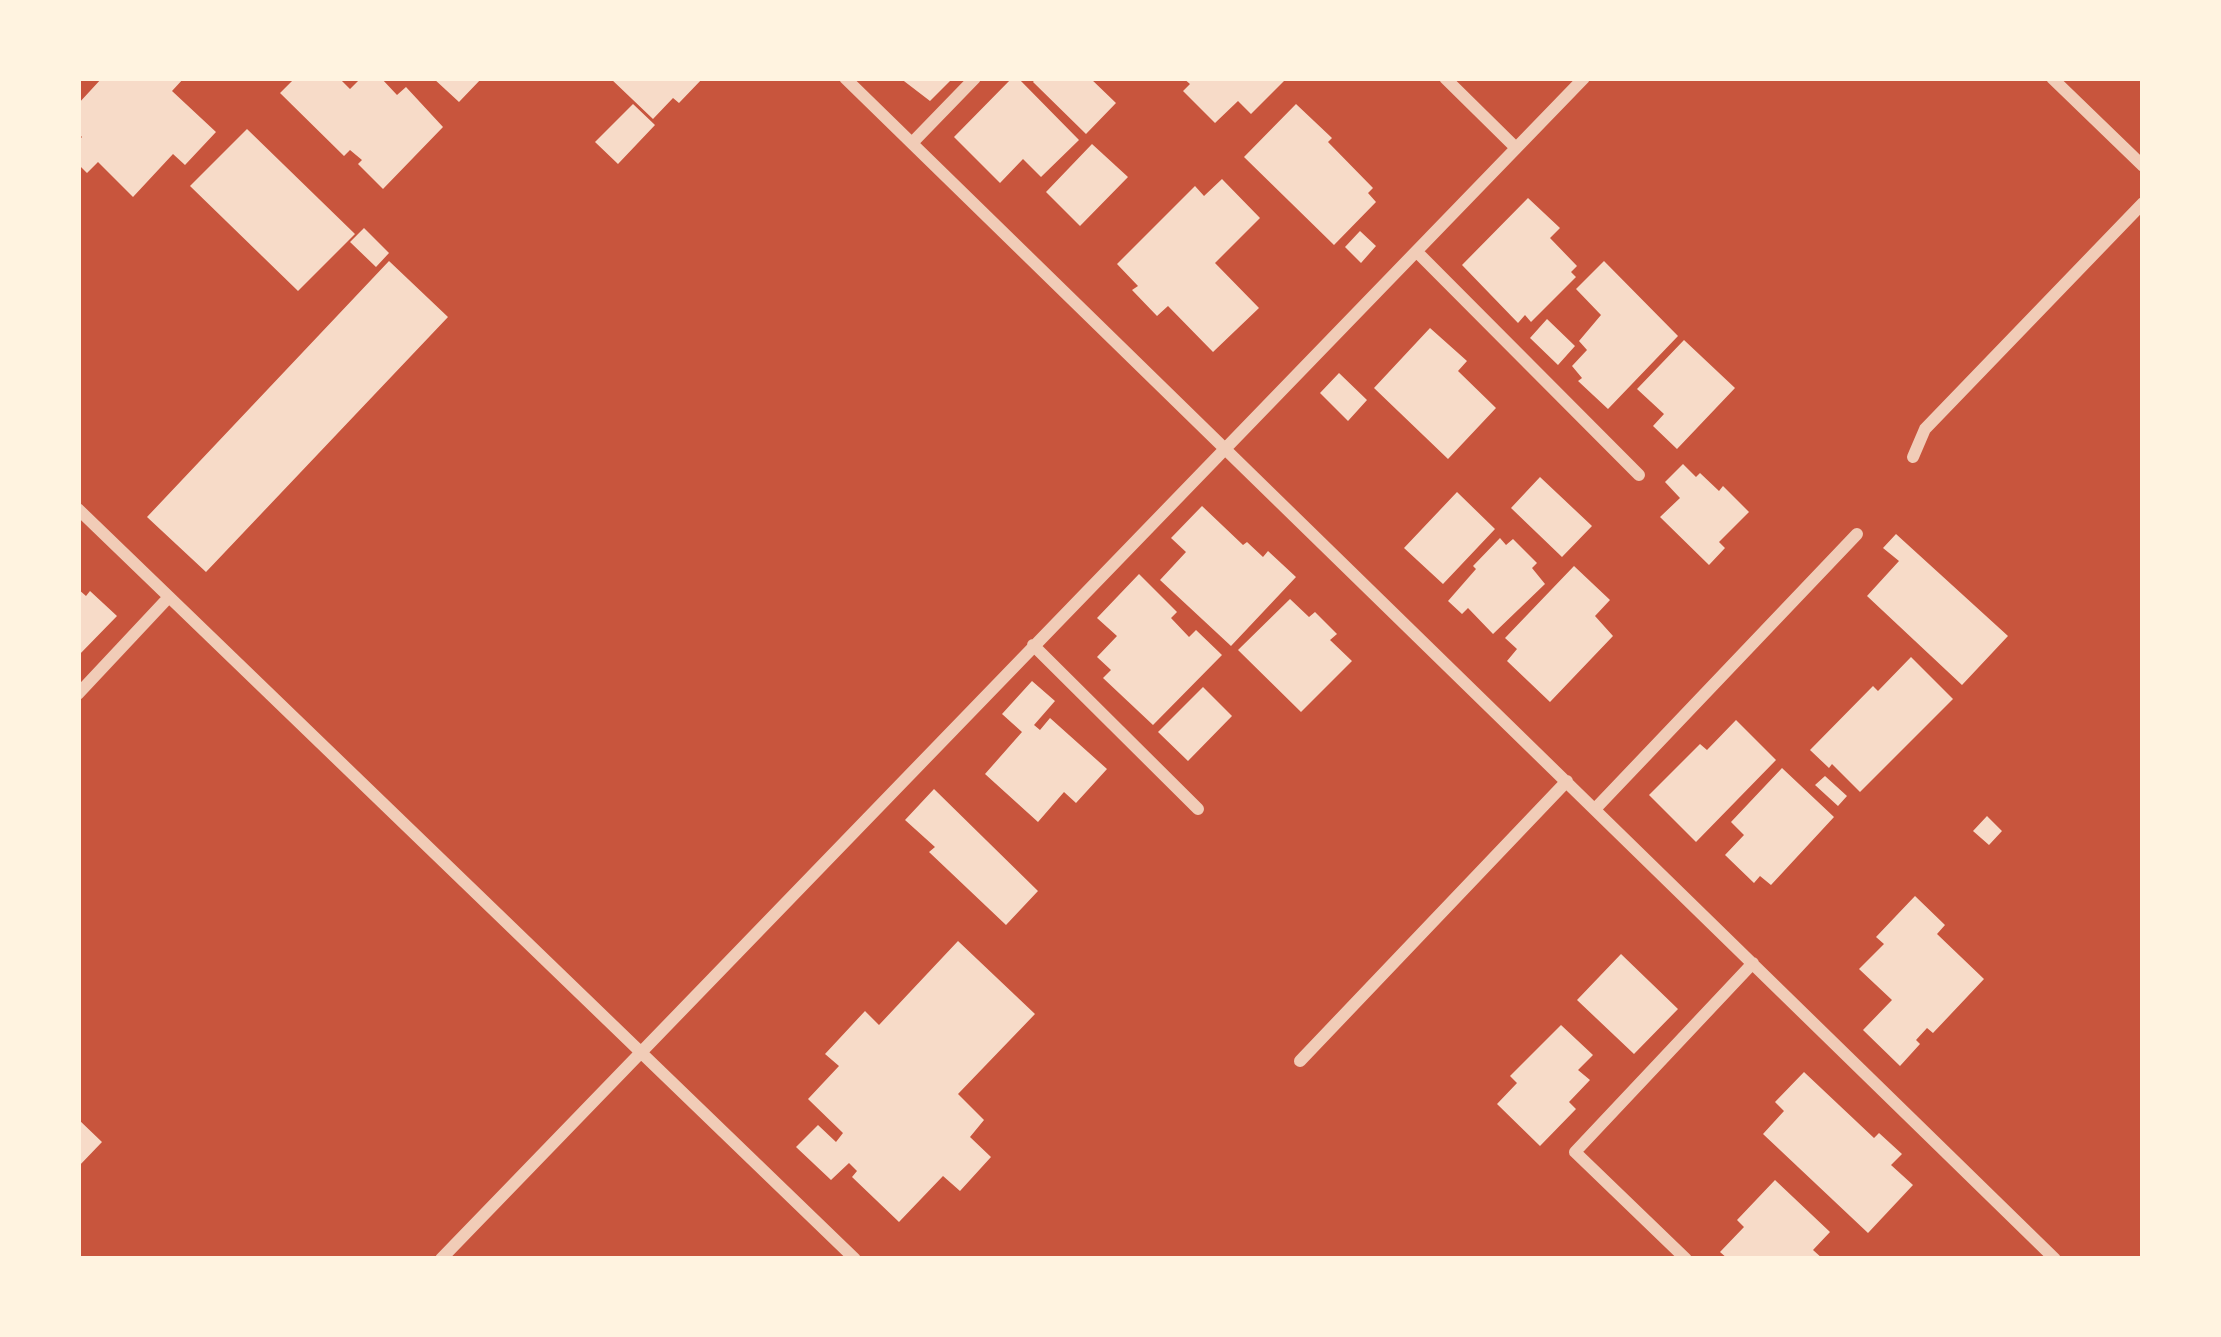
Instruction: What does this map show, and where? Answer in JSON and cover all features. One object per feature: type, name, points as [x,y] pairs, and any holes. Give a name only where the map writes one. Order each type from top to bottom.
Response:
[{"type":"street","points":[[845,78],[2055,1259]]},
{"type":"street","points":[[912,143],[975,78]]},
{"type":"street","points":[[1445,78],[1516,148]]},
{"type":"street","points":[[441,1259],[1584,78]]},
{"type":"street","points":[[2052,78],[2143,166]]},
{"type":"street","points":[[1913,457],[1925,429],[2143,203]]},
{"type":"street","points":[[1417,252],[1639,475]]},
{"type":"street","points":[[78,509],[856,1259]]},
{"type":"street","points":[[1595,809],[1857,534]]},
{"type":"street","points":[[78,694],[168,598]]},
{"type":"street","points":[[1033,645],[1198,809]]},
{"type":"street","points":[[1300,1061],[1567,781]]},
{"type":"street","points":[[1686,1259],[1575,1152],[1753,963]]},
{"type":"building","points":[[102,78],[184,78],[172,91],[216,132],[185,165],[173,154],[133,197],[98,162],[87,173],[78,164],[82,137],[78,104]]},
{"type":"building","points":[[295,78],[339,78],[350,89],[361,78],[381,78],[397,95],[406,87],[443,127],[383,189],[358,164],[362,160],[350,150],[344,156],[280,93]]},
{"type":"building","points":[[433,78],[482,78],[459,102]]},
{"type":"building","points":[[610,78],[703,78],[679,103],[673,98],[653,119]]},
{"type":"building","points":[[900,78],[953,78],[930,101]]},
{"type":"building","points":[[1012,78],[1018,78],[1079,140],[1041,177],[1023,159],[1000,183],[954,137]]},
{"type":"building","points":[[1036,78],[1090,78],[1116,103],[1086,134],[1033,82]]},
{"type":"building","points":[[1183,78],[1287,78],[1251,114],[1238,101],[1215,123],[1183,91],[1190,84]]},
{"type":"building","points":[[633,104],[655,125],[618,164],[595,142]]},
{"type":"building","points":[[1296,104],[1373,188],[1368,193],[1376,202],[1334,245],[1244,157]]},
{"type":"building","points":[[247,129],[355,234],[298,291],[190,186]]},
{"type":"building","points":[[1092,144],[1128,177],[1080,226],[1046,192]]},
{"type":"building","points":[[1222,179],[1260,218],[1215,263],[1259,308],[1213,352],[1168,306],[1157,316],[1132,290],[1138,286],[1117,264],[1195,186],[1204,196]]},
{"type":"building","points":[[1528,198],[1560,228],[1550,238],[1577,266],[1571,272],[1576,277],[1531,322],[1525,315],[1518,323],[1462,265]]},
{"type":"building","points":[[364,228],[389,253],[376,267],[350,242]]},
{"type":"building","points":[[1360,231],[1376,246],[1361,263],[1345,247]]},
{"type":"building","points":[[389,261],[448,317],[206,572],[147,517]]},
{"type":"building","points":[[1604,261],[1678,336],[1608,409],[1578,381],[1582,378],[1572,366],[1587,350],[1579,341],[1601,315],[1576,289]]},
{"type":"building","points":[[1547,319],[1575,346],[1558,365],[1530,338]]},
{"type":"building","points":[[1430,328],[1467,361],[1458,371],[1496,408],[1448,459],[1374,388]]},
{"type":"building","points":[[1684,340],[1735,388],[1677,449],[1653,426],[1664,414],[1637,389]]},
{"type":"building","points":[[1339,373],[1367,400],[1348,421],[1320,393]]},
{"type":"building","points":[[1683,464],[1719,491],[1723,486],[1749,512],[1719,542],[1725,548],[1709,565],[1660,517],[1680,498],[1665,482]]},
{"type":"building","points":[[1540,477],[1592,526],[1562,557],[1511,508]]},
{"type":"building","points":[[1457,492],[1495,529],[1443,584],[1404,548]]},
{"type":"building","points":[[1202,506],[1243,545],[1247,542],[1263,557],[1268,551],[1296,577],[1231,646],[1160,580],[1186,552],[1171,538]]},
{"type":"building","points":[[1896,534],[2008,636],[1962,685],[1867,596],[1899,561],[1883,548]]},
{"type":"building","points":[[1500,538],[1506,545],[1513,539],[1537,563],[1532,568],[1545,584],[1493,634],[1468,608],[1462,614],[1448,601]]},
{"type":"building","points":[[1574,566],[1610,600],[1595,616],[1613,636],[1550,702],[1507,661],[1517,649],[1505,638]]},
{"type":"building","points":[[1139,574],[1177,612],[1171,618],[1189,637],[1196,630],[1222,655],[1153,725],[1103,678],[1111,670],[1097,657],[1117,636],[1097,618]]},
{"type":"building","points":[[78,589],[86,596],[90,591],[117,616],[78,656]]},
{"type":"building","points":[[1290,599],[1309,617],[1315,612],[1337,634],[1330,640],[1352,661],[1301,712],[1238,650]]},
{"type":"building","points":[[1911,657],[1953,699],[1860,792],[1810,750],[1873,686],[1878,691]]},
{"type":"building","points":[[1032,681],[1055,701],[1034,725],[1040,730],[1050,718],[1107,769],[1076,803],[1064,792],[1038,822],[985,774],[1022,732],[1002,714]]},
{"type":"building","points":[[1203,687],[1232,716],[1188,761],[1158,732]]},
{"type":"building","points":[[1736,720],[1776,760],[1696,842],[1649,795],[1700,744],[1707,750]]},
{"type":"building","points":[[1782,768],[1834,817],[1771,885],[1760,876],[1754,883],[1725,855],[1744,835],[1731,822]]},
{"type":"building","points":[[1825,776],[1847,796],[1838,806],[1815,785]]},
{"type":"building","points":[[934,789],[1038,891],[1006,925],[929,852],[935,847],[905,820]]},
{"type":"building","points":[[1987,816],[2002,831],[1989,845],[1973,831]]},
{"type":"building","points":[[1915,896],[1945,925],[1937,934],[1984,979],[1933,1033],[1927,1028],[1900,1066],[1863,1030],[1892,1000],[1859,969],[1884,944],[1876,937]]},
{"type":"building","points":[[958,941],[1035,1014],[958,1094],[984,1120],[970,1137],[991,1157],[960,1191],[943,1176],[899,1222],[852,1177],[857,1171],[849,1163],[831,1180],[796,1147],[818,1125],[836,1142],[843,1133],[808,1099],[839,1066],[825,1054],[865,1011],[879,1025]]},
{"type":"building","points":[[1621,954],[1678,1009],[1634,1054],[1577,1000]]},
{"type":"building","points":[[1561,1025],[1593,1055],[1578,1070],[1590,1080],[1569,1102],[1576,1109],[1540,1146],[1497,1104],[1517,1083],[1510,1076]]},
{"type":"building","points":[[1804,1072],[1874,1138],[1879,1133],[1902,1154],[1891,1165],[1913,1185],[1868,1233],[1763,1134],[1784,1111],[1775,1102]]},
{"type":"building","points":[[78,1119],[102,1142],[78,1167]]},
{"type":"building","points":[[1775,1180],[1830,1232],[1813,1250],[1823,1259],[1728,1259],[1720,1252],[1744,1227],[1737,1220]]}]
